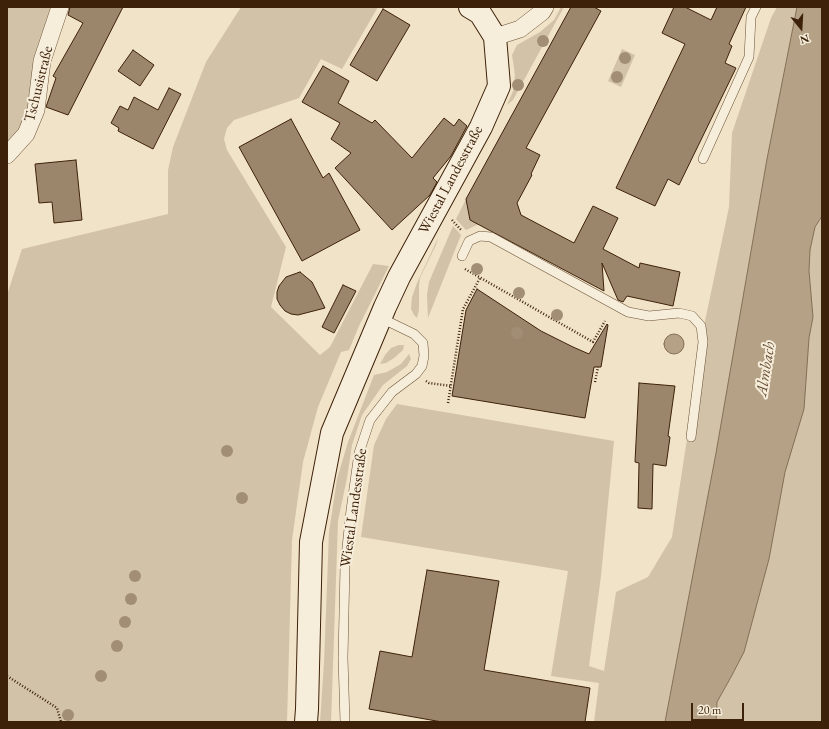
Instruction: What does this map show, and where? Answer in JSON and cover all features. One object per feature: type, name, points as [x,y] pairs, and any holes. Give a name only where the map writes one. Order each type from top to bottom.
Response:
[{"type":"main road","name":"Wiestal Landesstraße","points":[[306,722],[311,542],[332,434],[380,318],[403,271],[481,127],[498,86],[495,37],[480,13],[470,7]]},
{"type":"street","name":"Tschusistraße","points":[[7,155],[26,134],[36,110],[42,61],[60,7]]},
{"type":"street","points":[[495,37],[520,29],[542,12],[545,7]]},
{"type":"lane","points":[[703,159],[749,57],[751,17],[756,7]]},
{"type":"lane","points":[[462,256],[469,241],[480,236],[491,237],[628,312],[649,316],[679,313],[692,316],[701,326],[703,342],[691,437]]},
{"type":"lane","points":[[380,318],[414,334],[423,343],[422,366],[416,374]]},
{"type":"lane","name":"Wiestal Landesstraße","points":[[345,722],[343,658],[345,566],[359,453],[370,420],[392,392],[416,374]]},
{"type":"path","points":[[459,266],[593,342],[605,322]]},
{"type":"path","points":[[448,404],[463,309],[480,278]]},
{"type":"path","points":[[595,382],[598,367]]},
{"type":"path","points":[[416,374],[429,383],[450,386]]},
{"type":"path","points":[[7,676],[56,708],[61,722]]},
{"type":"shaded area","points":[[7,7],[54,7],[29,110],[22,128],[7,146]]},
{"type":"shaded area","points":[[241,7],[378,7],[342,69],[321,59],[299,98],[234,120],[227,128],[224,139],[227,150],[286,247],[271,307],[320,355],[330,347],[373,264],[389,266],[359,326],[349,350],[341,352],[318,407],[303,462],[292,540],[287,722],[7,722],[7,295],[22,249],[168,214],[168,170],[173,147],[206,62]]},
{"type":"shaded area","points":[[561,7],[564,7],[513,100],[507,105],[513,91],[515,75],[512,55],[517,45],[540,32],[554,20]]},
{"type":"shaded area","points":[[777,7],[797,7],[767,159],[716,453],[665,722],[594,722],[599,683],[551,676],[568,571],[361,537],[374,445],[386,419],[397,404],[614,441],[601,576],[589,666],[604,671],[616,592],[648,577],[672,537],[705,321],[729,207],[732,133],[771,18]]},
{"type":"shaded area","points":[[622,49],[635,55],[621,87],[608,81]]},
{"type":"shaded area","points":[[466,199],[479,224],[466,230],[456,219]]},
{"type":"shaded area","points":[[822,216],[822,722],[716,722],[717,702],[744,651],[769,559],[813,317],[809,271],[810,250],[815,227]]},
{"type":"shaded area","points":[[453,226],[461,235],[428,318],[427,295],[429,282]]},
{"type":"shaded area","points":[[438,238],[420,278],[419,310],[417,318],[411,309],[412,297],[417,283]]},
{"type":"shaded area","points":[[404,345],[403,350],[386,363],[380,364],[391,348]]},
{"type":"shaded area","points":[[409,354],[411,359],[407,366],[383,385],[362,415],[352,445],[338,521],[331,722],[320,722],[324,663],[329,532],[337,479],[348,442],[374,375],[387,372],[401,364]]},
{"type":"water","name":"Almbach","points":[[797,7],[822,7],[822,216],[815,227],[810,250],[809,271],[813,317],[809,338],[804,409],[785,472],[769,559],[744,652],[717,702],[716,722],[665,722],[716,453],[767,159]]},
{"type":"water","points":[[674,334],[681,337],[684,344],[681,351],[674,354],[667,351],[664,344],[667,337]]},
{"type":"building","points":[[70,7],[123,7],[68,115],[46,107],[56,78],[53,76],[83,23],[68,15]]},
{"type":"building","points":[[571,7],[594,7],[601,11],[526,148],[540,155],[531,174],[532,175],[517,203],[521,215],[574,243],[593,206],[618,218],[603,249],[639,268],[640,263],[680,272],[673,306],[627,296],[623,302],[618,300],[602,263],[604,291],[470,220],[466,199]]},
{"type":"building","points":[[674,7],[685,7],[711,20],[717,7],[746,7],[729,44],[732,46],[725,63],[736,68],[679,185],[668,179],[655,206],[616,188],[685,44],[662,33]]},
{"type":"building","points":[[383,9],[410,25],[377,81],[350,65]]},
{"type":"building","points":[[133,50],[154,65],[140,86],[118,71]]},
{"type":"building","points":[[323,66],[349,81],[338,103],[372,123],[375,120],[412,158],[444,118],[454,126],[459,119],[467,126],[451,156],[433,178],[437,182],[430,195],[392,230],[335,168],[351,153],[331,139],[340,123],[302,102]]},
{"type":"building","points":[[169,88],[181,94],[153,149],[118,131],[119,128],[111,123],[120,106],[128,110],[134,97],[158,110]]},
{"type":"building","points":[[291,119],[323,178],[329,173],[360,230],[302,261],[239,147]]},
{"type":"building","points":[[76,160],[82,220],[54,223],[52,202],[39,203],[35,164]]},
{"type":"building","points":[[300,272],[312,282],[325,308],[298,315],[285,311],[280,305],[277,299],[279,286],[286,277]]},
{"type":"building","points":[[343,285],[356,291],[334,333],[322,327]]},
{"type":"building","points":[[477,289],[541,331],[589,354],[607,324],[608,325],[601,367],[594,367],[585,418],[452,396],[466,310]]},
{"type":"building","points":[[639,383],[675,386],[668,436],[670,437],[666,466],[653,464],[652,509],[638,508],[639,463],[635,462]]},
{"type":"building","points":[[427,570],[499,581],[484,670],[590,688],[585,722],[442,722],[369,709],[380,651],[412,657]]}]
